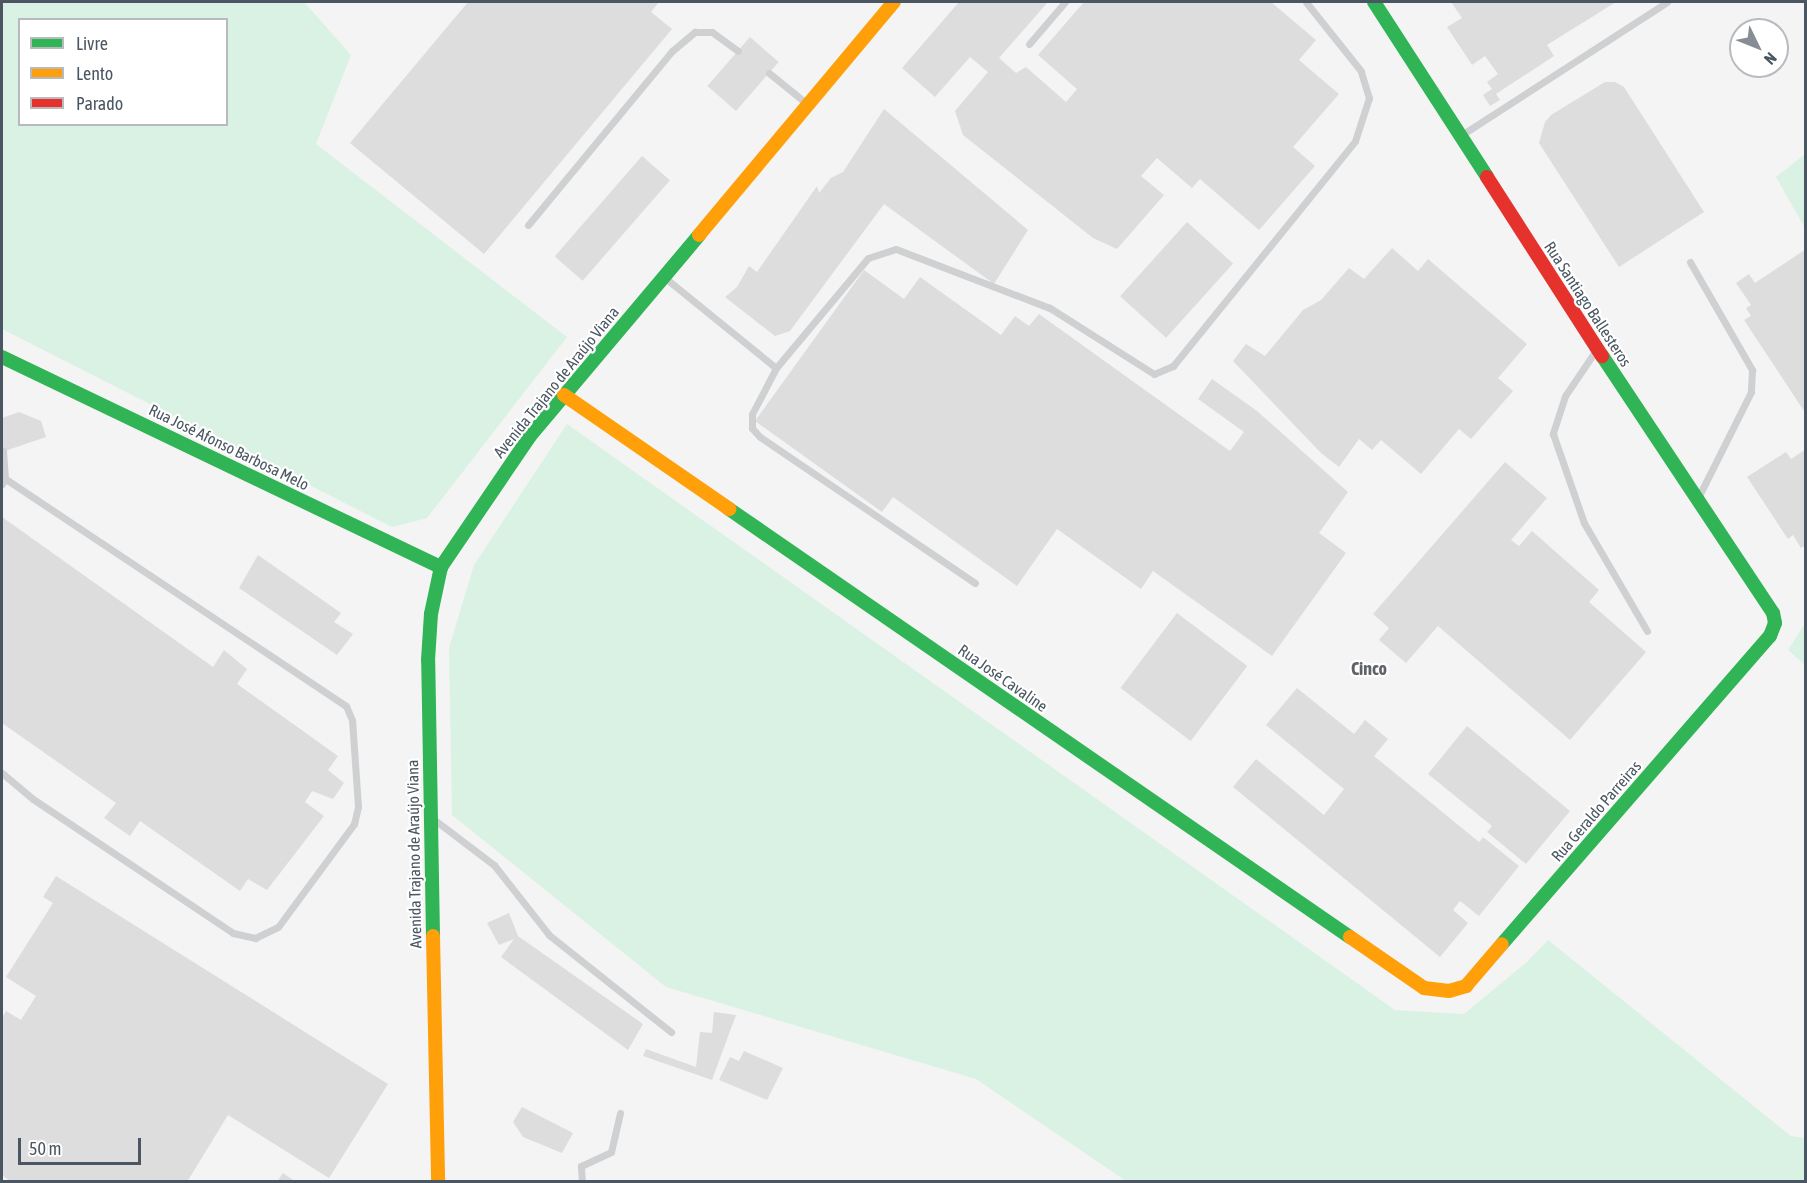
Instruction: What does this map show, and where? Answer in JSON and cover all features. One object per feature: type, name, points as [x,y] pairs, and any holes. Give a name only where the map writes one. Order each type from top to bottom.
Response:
[{"type":"street","name":"Avenida Trajano de Araújo Viana","points":[[438,1182],[428,816],[428,660],[431,614],[441,567],[530,436],[894,2]]},
{"type":"street","name":"Rua Santiago Ballesteros","points":[[1374,2],[1696,502],[1773,613],[1775,623]]},
{"type":"street","name":"Rua José Afonso Barbosa Melo","points":[[2,357],[441,567]]},
{"type":"street","name":"Rua José Cavaline","points":[[564,395],[1424,988]]},
{"type":"street","name":"Rua Geraldo Parreiras","points":[[1424,988],[1449,991],[1466,986],[1770,636],[1775,623]]},
{"type":"lane","points":[[1029,44],[1065,2]]},
{"type":"lane","points":[[975,583],[760,438],[752,428],[752,414],[776,368],[868,258],[896,249],[1050,308],[1154,374],[1173,366],[1354,141],[1369,98],[1361,71],[1306,2]]},
{"type":"lane","points":[[1460,136],[1667,2]]},
{"type":"lane","points":[[528,225],[672,51],[695,32],[712,32],[738,51]]},
{"type":"lane","points":[[768,73],[808,104]]},
{"type":"lane","points":[[1690,262],[1752,370],[1751,392],[1696,502]]},
{"type":"lane","points":[[663,276],[776,368]]},
{"type":"lane","points":[[1598,348],[1565,396],[1553,434],[1584,523],[1647,631]]},
{"type":"lane","points":[[2,773],[33,799],[233,933],[255,938],[278,927],[354,824],[358,807],[352,720],[345,706],[3,482],[3,452]]},
{"type":"lane","points":[[428,816],[494,865],[549,935],[671,1032]]},
{"type":"lane","points":[[582,1182],[581,1166],[611,1152],[620,1113]]},
{"type":"green space","points":[[2,2],[304,2],[351,55],[316,144],[567,337],[427,518],[392,527],[2,329]]},
{"type":"green space","points":[[1805,154],[1805,228],[1776,177]]},
{"type":"green space","points":[[567,424],[1395,1010],[1464,1014],[1527,962],[1548,940],[1791,1136],[1805,1138],[1805,1181],[1126,1181],[976,1079],[666,987],[452,815],[449,648],[474,565]]},
{"type":"green space","points":[[1805,623],[1805,665],[1788,650]]},
{"type":"building","points":[[468,2],[659,2],[651,12],[672,29],[484,254],[350,143]]},
{"type":"building","points":[[959,2],[1048,2],[999,58],[1016,73],[1026,67],[1066,102],[1077,89],[1038,55],[1084,2],[1271,2],[1316,40],[1299,60],[1339,94],[1293,147],[1315,166],[1259,230],[1200,179],[1192,188],[1157,158],[1141,176],[1164,195],[1117,249],[1093,238],[963,135],[955,111],[988,72],[970,57],[935,97],[902,68]]},
{"type":"building","points":[[1451,2],[1616,2],[1547,45],[1554,56],[1496,94],[1500,100],[1490,106],[1483,95],[1492,89],[1487,82],[1498,74],[1485,56],[1472,65],[1447,27],[1462,18]]},
{"type":"building","points":[[750,37],[779,62],[736,111],[707,86]]},
{"type":"building","points":[[1605,82],[1615,82],[1624,87],[1704,212],[1619,267],[1539,143],[1545,122],[1551,115]]},
{"type":"building","points":[[884,109],[1028,230],[994,284],[884,204],[790,331],[775,336],[725,297],[737,287],[749,266],[757,272],[817,186],[819,193],[831,178],[843,172]]},
{"type":"building","points":[[642,156],[670,180],[583,281],[555,256]]},
{"type":"building","points":[[1187,222],[1233,263],[1166,338],[1120,296]]},
{"type":"building","points":[[1392,248],[1418,271],[1428,259],[1527,344],[1498,378],[1513,391],[1471,439],[1459,429],[1421,474],[1381,440],[1372,450],[1359,439],[1339,467],[1321,453],[1233,361],[1246,344],[1265,356],[1303,310],[1321,300],[1349,268],[1364,279]]},
{"type":"building","points":[[1806,249],[1806,414],[1744,320],[1751,316],[1746,308],[1751,305],[1736,283],[1749,274],[1755,283]]},
{"type":"building","points":[[864,270],[904,299],[920,277],[1001,335],[1015,316],[1029,326],[1039,314],[1230,451],[1244,432],[1198,399],[1212,379],[1257,411],[1348,492],[1319,533],[1346,553],[1272,656],[1153,571],[1141,589],[1057,529],[1017,586],[893,497],[882,512],[755,421]]},
{"type":"building","points":[[19,412],[41,421],[46,437],[2,452],[2,418]]},
{"type":"building","points":[[1806,449],[1806,545],[1801,548],[1793,535],[1788,539],[1747,477],[1786,452],[1791,459]]},
{"type":"building","points":[[1505,462],[1547,498],[1511,540],[1519,546],[1532,531],[1599,590],[1589,602],[1646,652],[1570,740],[1438,626],[1406,663],[1379,640],[1389,628],[1373,614]]},
{"type":"building","points":[[2,517],[213,667],[224,650],[247,669],[237,684],[338,756],[328,770],[344,783],[333,799],[312,791],[305,802],[324,816],[267,890],[248,879],[240,891],[140,821],[130,836],[104,818],[116,803],[2,723]]},
{"type":"building","points":[[258,555],[341,613],[334,622],[353,634],[337,655],[239,588]]},
{"type":"building","points":[[1177,613],[1247,666],[1191,741],[1120,688]]},
{"type":"building","points":[[1297,688],[1354,734],[1365,720],[1388,739],[1374,756],[1479,842],[1483,837],[1519,866],[1479,916],[1460,901],[1453,910],[1468,923],[1440,957],[1233,787],[1256,759],[1324,815],[1344,789],[1266,725]]},
{"type":"building","points":[[1467,726],[1570,811],[1526,864],[1487,832],[1492,826],[1428,774]]},
{"type":"building","points":[[56,876],[388,1084],[329,1178],[228,1115],[187,1182],[11,1182],[2,1175],[2,1018],[6,1011],[21,1020],[36,996],[6,977],[53,903],[43,897]]},
{"type":"building","points":[[509,913],[518,936],[643,1024],[628,1050],[501,957],[514,939],[499,945],[487,923]]},
{"type":"building","points":[[714,1012],[736,1015],[712,1080],[643,1056],[646,1049],[696,1067],[700,1032],[712,1033]]},
{"type":"building","points":[[744,1051],[783,1068],[767,1100],[719,1080],[730,1057],[739,1061]]},
{"type":"building","points":[[522,1107],[573,1133],[562,1153],[523,1137],[513,1122]]},
{"type":"building","points":[[283,1173],[296,1182],[277,1182]]},
{"type":"traffic: fast","points":[[1374,2],[1487,177]]},
{"type":"traffic: fast","points":[[433,936],[428,660],[431,614],[441,567],[530,436],[699,235]]},
{"type":"traffic: fast","points":[[1502,944],[1770,636],[1775,623],[1773,613],[1602,356]]},
{"type":"traffic: fast","points":[[2,357],[441,567]]},
{"type":"traffic: fast","points":[[729,509],[1350,937]]},
{"type":"traffic: slow","points":[[699,235],[894,2]]},
{"type":"traffic: slow","points":[[564,395],[729,509]]},
{"type":"traffic: slow","points":[[433,936],[438,1182]]},
{"type":"traffic: slow","points":[[1350,937],[1424,988],[1449,991],[1466,986],[1502,944]]},
{"type":"traffic: jam","points":[[1487,177],[1602,356]]},
{"type":"district","name":"Cinco","points":[[1369,669]]}]
